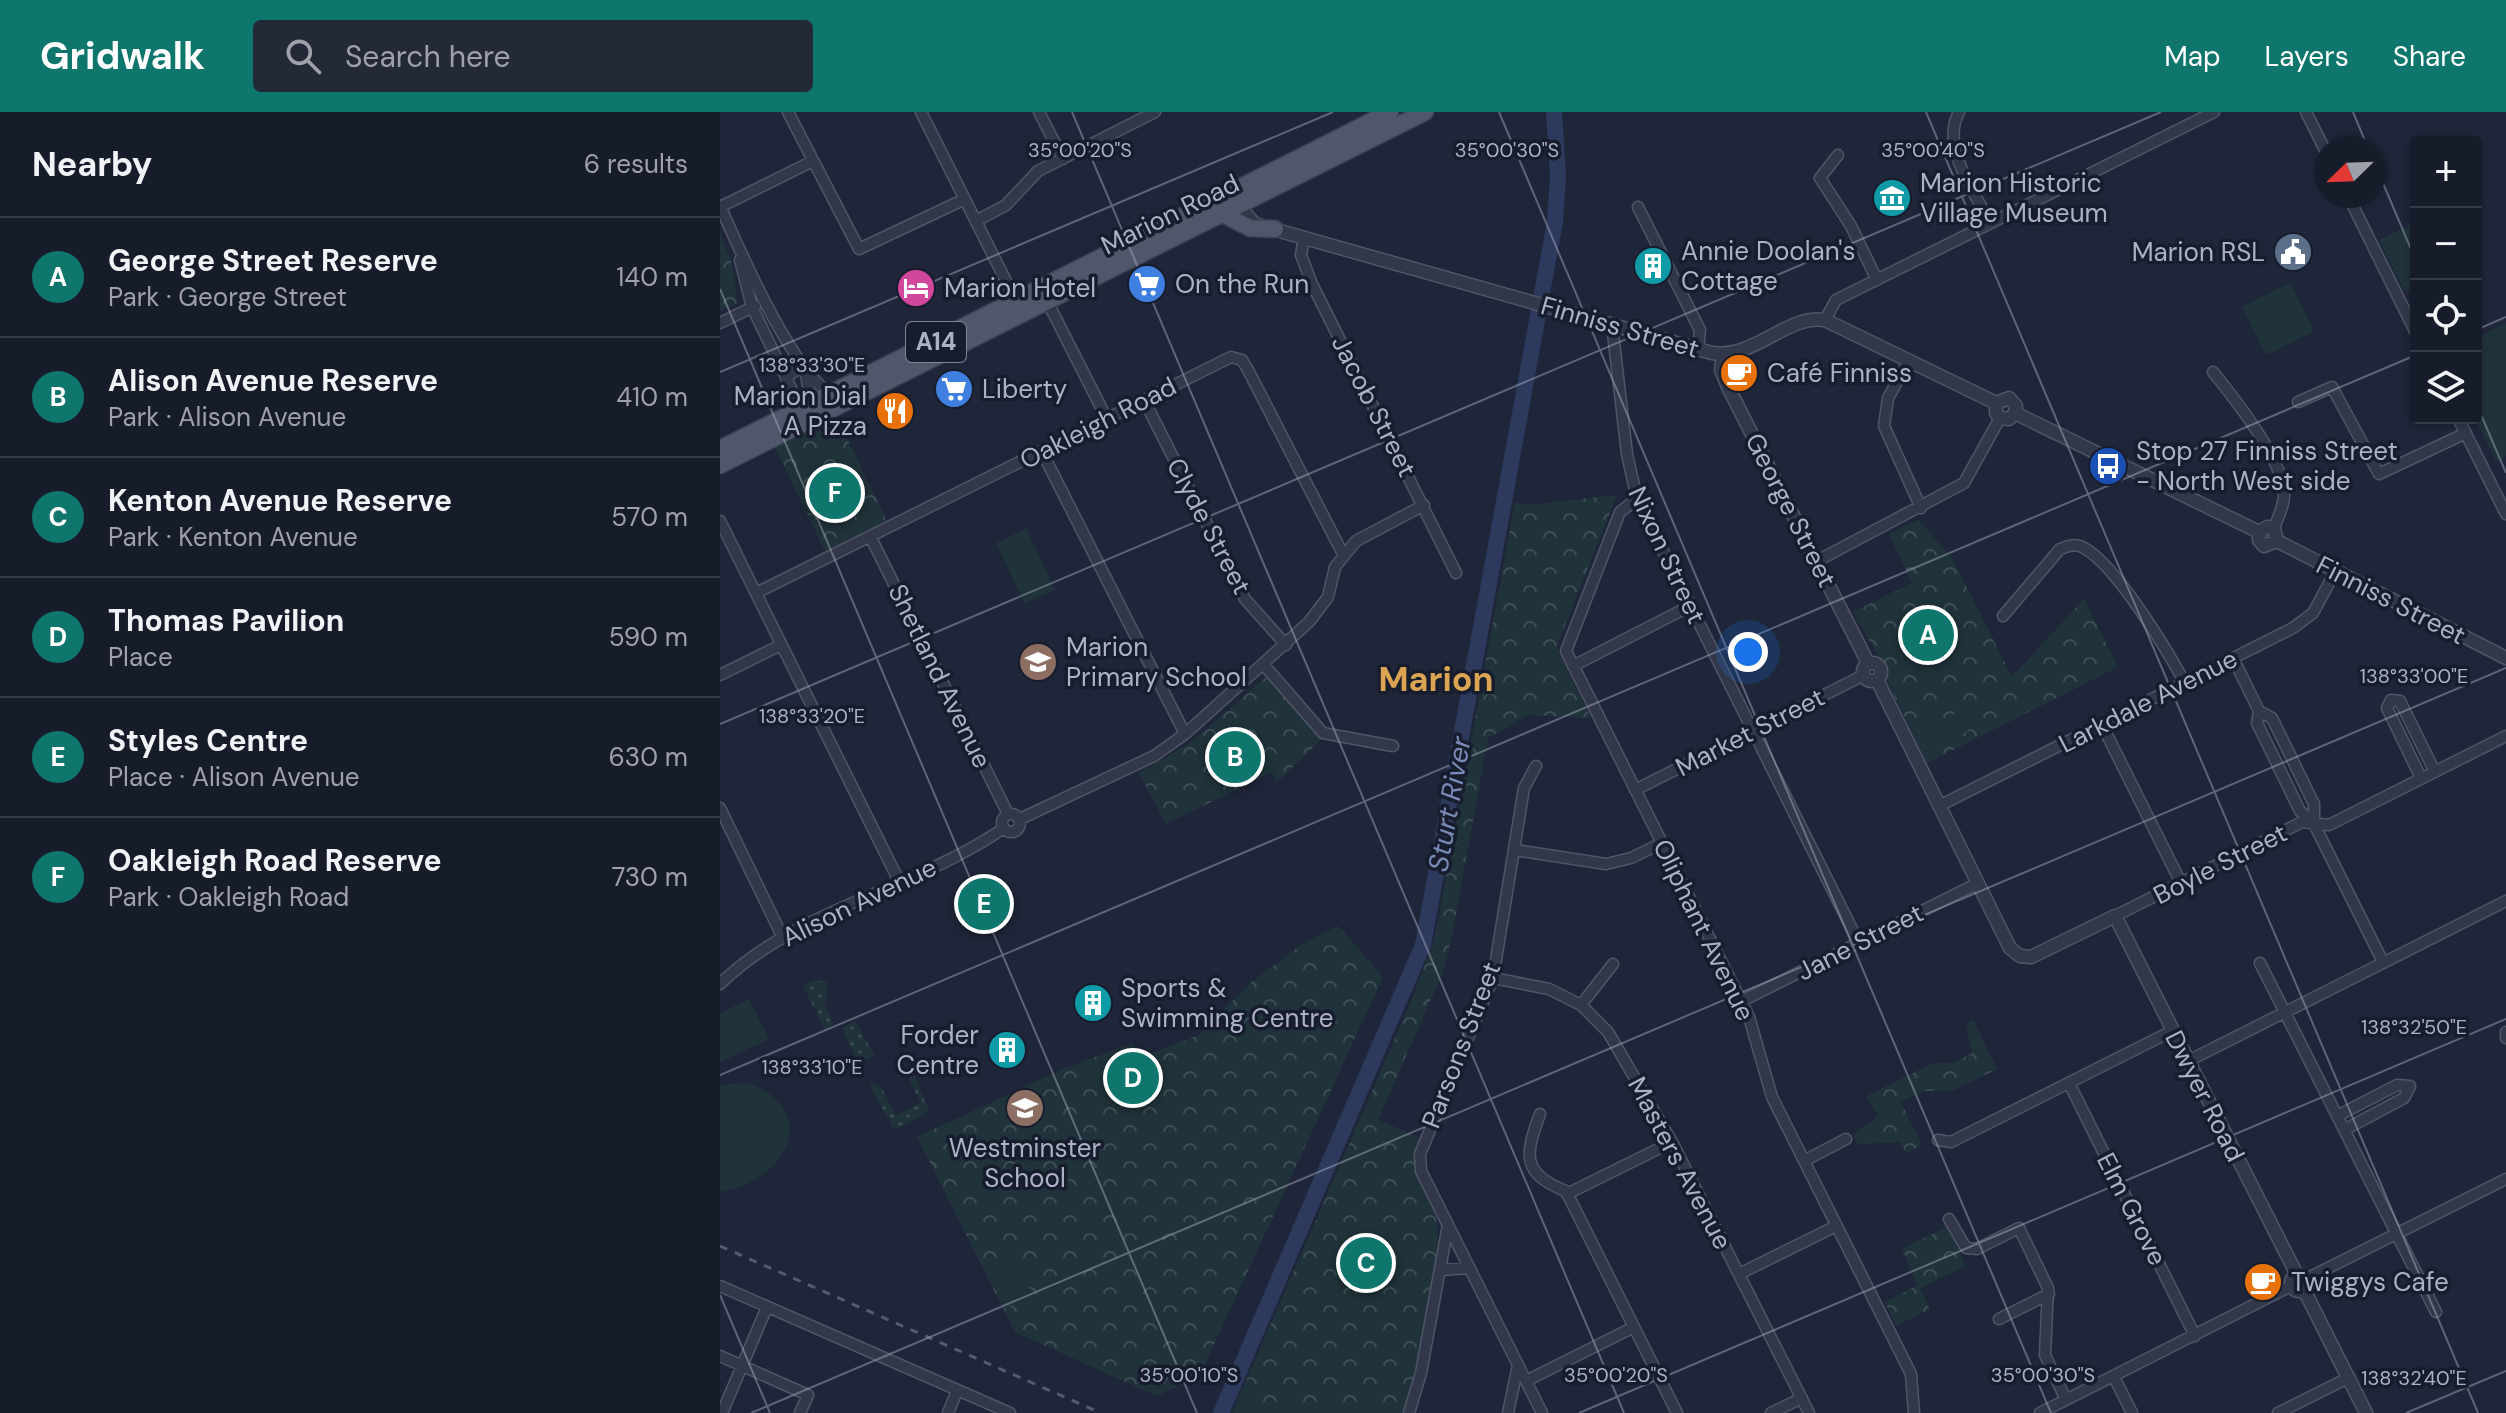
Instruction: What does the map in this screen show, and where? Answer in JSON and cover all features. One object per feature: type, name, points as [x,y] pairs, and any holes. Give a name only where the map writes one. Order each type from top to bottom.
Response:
[{"type":"main road","points":[[1358,129],[1368,112]]},
{"type":"main road","name":"Marion Road","points":[[1235,202],[1358,129],[1389,116],[1425,112]]},
{"type":"main road","name":"Marion Road","points":[[720,449],[807,411],[1235,202],[1389,116]]},
{"type":"main road","points":[[1235,202],[1250,228],[1275,229]]},
{"type":"main road","name":"Marion Road","points":[[720,465],[830,394],[1016,301],[1044,296]]},
{"type":"street","points":[[788,112],[859,249],[965,199]]},
{"type":"street","points":[[921,112],[1016,301]]},
{"type":"street","points":[[1039,112],[1063,159]]},
{"type":"street","points":[[976,221],[1006,205],[1038,171],[1155,112]]},
{"type":"street","points":[[1959,112],[1952,133],[1956,152],[1990,223]]},
{"type":"street","points":[[2000,418],[2009,419],[2015,413],[2016,406],[2009,398],[1996,403],[1825,320],[1836,300],[2214,112]]},
{"type":"street","points":[[2306,112],[2318,136]]},
{"type":"street","points":[[1838,155],[1820,178],[1851,226],[1877,280]]},
{"type":"street","points":[[813,161],[720,207],[764,301],[816,384],[830,394]]},
{"type":"street","name":"Finniss Street","points":[[1235,202],[1275,229],[1698,350],[1723,355],[1741,352],[1807,320],[1825,320]]},
{"type":"street","points":[[1638,207],[1700,330],[1698,350]]},
{"type":"street","points":[[2354,208],[2410,321]]},
{"type":"street","name":"Jacob Street","points":[[1304,237],[1300,250],[1302,262],[1456,573]]},
{"type":"street","points":[[734,239],[752,307],[786,377],[807,411]]},
{"type":"street","points":[[1044,296],[1107,419]]},
{"type":"street","points":[[720,323],[764,301]]},
{"type":"street","name":"Nixon Street","points":[[1612,325],[1627,454],[1637,499],[1859,943]]},
{"type":"street","name":"George Street","points":[[1723,355],[1721,370],[1728,387],[2010,948],[2020,956]]},
{"type":"street","name":"Oakleigh Road","points":[[756,593],[1231,357],[1242,360],[1344,556]]},
{"type":"street","points":[[1909,360],[1888,398],[1884,426],[1921,508]]},
{"type":"street","points":[[804,365],[807,411]]},
{"type":"street","points":[[786,377],[804,365]]},
{"type":"street","points":[[2213,372],[2247,414],[2278,472],[2283,501],[2275,535]]},
{"type":"street","points":[[2298,402],[2332,387],[2379,474],[2466,433]]},
{"type":"street","name":"Clyde Street","points":[[1144,400],[1245,599],[1286,645]]},
{"type":"street","points":[[1996,403],[1995,410],[2000,418]]},
{"type":"street","name":"Finniss Street","points":[[2015,413],[2259,532],[2259,540],[2264,546],[2275,535],[2335,572],[2506,658]]},
{"type":"street","points":[[1817,561],[1964,483],[2000,418]]},
{"type":"street","points":[[2461,424],[2506,514]]},
{"type":"street","points":[[1042,452],[1185,734]]},
{"type":"street","name":"Oliphant Avenue","points":[[1637,499],[1620,512],[1568,639],[1566,651],[1742,1001],[1772,1097],[1911,1374],[1914,1413]]},
{"type":"street","points":[[1020,819],[1019,827],[1014,832],[1004,828],[1003,821],[1008,814],[1020,819],[1154,756],[1185,734],[1286,645],[1328,597],[1335,567],[1369,532],[1424,505]]},
{"type":"street","points":[[720,521],[899,881]]},
{"type":"street","name":"Shetland Avenue","points":[[871,538],[1008,814]]},
{"type":"street","points":[[2003,616],[2060,549],[2072,545],[2083,547],[2116,580],[2167,649],[2185,683]]},
{"type":"street","name":"Larkdale Avenue","points":[[1939,806],[2293,628],[2313,613],[2335,572]]},
{"type":"street","points":[[1573,666],[1690,606]]},
{"type":"street","points":[[720,675],[781,645]]},
{"type":"street","points":[[2233,658],[2259,711],[2257,723],[2300,811],[2314,824],[2383,962]]},
{"type":"street","points":[[1264,665],[1323,733],[1393,746]]},
{"type":"street","name":"Market Street","points":[[1635,790],[1870,673]]},
{"type":"street","points":[[2421,778],[2387,708],[2391,700],[2400,701],[2435,772]]},
{"type":"street","points":[[2102,725],[2181,883]]},
{"type":"street","name":"Boyle Street","points":[[2020,956],[2031,957],[2302,822],[2329,825],[2506,736]]},
{"type":"street","name":"Parsons Street","points":[[1536,766],[1524,788],[1493,978],[1420,1154],[1421,1171],[1542,1413]]},
{"type":"street","points":[[720,808],[783,938]]},
{"type":"street","name":"Alison Avenue","points":[[720,984],[737,968],[783,938],[1004,828]]},
{"type":"street","points":[[1515,850],[1606,864],[1631,858],[1662,843]]},
{"type":"street","name":"Jane Street","points":[[1742,1001],[1978,883]]},
{"type":"street","points":[[2188,1061],[2506,901]]},
{"type":"street","name":"Dwyer Road","points":[[2115,916],[2366,1413]]},
{"type":"street","points":[[2260,963],[2436,1312]]},
{"type":"street","points":[[1581,1005],[1613,964]]},
{"type":"street","name":"Masters Avenue","points":[[1493,978],[1549,989],[1581,1005],[1608,1032],[1672,1142],[1809,1413]]},
{"type":"street","points":[[1938,1140],[1951,1142],[2172,1031]]},
{"type":"street","name":"Elm Grove","points":[[2069,1083],[2195,1336]]},
{"type":"street","points":[[2337,1116],[2397,1085],[2410,1086],[2404,1098],[2344,1130]]},
{"type":"street","points":[[1540,1114],[1530,1141],[1530,1161],[1542,1181],[1567,1194],[1677,1413]]},
{"type":"street","points":[[1804,1161],[1846,1139]]},
{"type":"street","points":[[1567,1194],[1672,1142]]},
{"type":"street","points":[[2040,1413],[2506,1179]]},
{"type":"street","points":[[1949,1219],[1966,1248],[1977,1249],[2021,1225],[2049,1294],[2045,1355],[2066,1400]]},
{"type":"street","points":[[1409,1413],[1421,1373],[1448,1225]]},
{"type":"street","points":[[1739,1274],[1836,1226]]},
{"type":"street","points":[[1440,1270],[1469,1268]]},
{"type":"street","points":[[720,1286],[1010,1413]]},
{"type":"street","points":[[1999,1319],[2049,1294]]},
{"type":"street","points":[[722,1413],[767,1307]]},
{"type":"street","points":[[1526,1381],[1634,1327]]},
{"type":"street","points":[[720,1356],[808,1395],[800,1413]]},
{"type":"street","points":[[1508,1413],[1518,1365]]},
{"type":"street","points":[[2114,1377],[2132,1413]]},
{"type":"street","points":[[2278,1413],[2348,1378]]},
{"type":"street","points":[[948,1413],[957,1391]]},
{"type":"street","points":[[1771,1413],[1802,1398]]},
{"type":"green space","points":[[2410,225],[2410,290],[2405,292],[2379,240]]},
{"type":"green space","points":[[720,232],[733,267],[737,303],[720,311]]},
{"type":"green space","points":[[2290,283],[2314,331],[2266,355],[2242,307]]},
{"type":"green space","points":[[2506,323],[2506,456],[2496,461],[2478,424],[2482,424],[2482,335]]},
{"type":"green space","points":[[835,413],[887,521],[825,551],[773,443]]},
{"type":"green space","points":[[1617,495],[1556,648],[1591,718],[1528,715],[1488,738],[1452,936],[1442,974],[1378,1120],[1420,1138],[1414,1161],[1419,1180],[1433,1207],[1438,1236],[1428,1315],[1403,1413],[1232,1413],[1411,1002],[1435,938],[1515,502],[1528,505]]},
{"type":"green space","points":[[1919,520],[1952,558],[2012,677],[2084,599],[2118,667],[1927,763],[1886,679],[1881,661],[1853,612],[1912,583],[1889,534]]},
{"type":"green space","points":[[1026,528],[1055,590],[1025,603],[996,543]]},
{"type":"green space","points":[[1266,677],[1322,739],[1277,782],[1272,772],[1166,824],[1139,773],[1192,742]]},
{"type":"green space","points":[[1959,712],[1968,731],[1929,749],[1920,730]]},
{"type":"green space","points":[[1338,926],[1383,977],[1200,1375],[1157,1396],[1015,1332],[917,1137],[1065,1068],[1133,1043],[1140,1058],[1199,1035],[1250,983],[1301,945]]},
{"type":"green space","points":[[813,981],[827,981],[825,1005],[834,1025],[825,1030],[803,986]]},
{"type":"green space","points":[[749,999],[769,1039],[720,1063],[720,1013]]},
{"type":"green space","points":[[1973,1020],[1997,1069],[1954,1090],[1923,1091],[1901,1102],[1922,1145],[1906,1153],[1900,1142],[1858,1144],[1853,1135],[1879,1115],[1866,1096],[1934,1063],[1954,1063],[1972,1053],[1966,1024]]},
{"type":"green space","points":[[855,1021],[875,1056],[858,1061],[842,1028]]},
{"type":"green space","points":[[913,1072],[929,1111],[899,1128],[893,1128],[869,1083],[881,1087],[896,1116],[921,1103],[907,1075]]},
{"type":"green space","points":[[748,1083],[771,1096],[785,1111],[790,1127],[787,1144],[778,1160],[763,1174],[743,1185],[720,1192],[720,1085]]},
{"type":"green space","points":[[1947,1227],[1966,1266],[1920,1288],[1930,1309],[1896,1326],[1885,1302],[1918,1285],[1902,1249]]},
{"type":"green space","points":[[1015,1260],[1033,1294],[1006,1309],[988,1274]]},
{"type":"waterway","name":"Sturt River","points":[[1221,1413],[1423,945],[1555,222],[1558,176],[1554,112]]},
{"type":"railway","points":[[720,1246],[1101,1413]]},
{"type":"place","name":"Marion Historic Village Museum","points":[[1892,198]]},
{"type":"place","name":"Marion RSL","points":[[2293,252]]},
{"type":"place","name":"Annie Doolan's Cottage","points":[[1653,266]]},
{"type":"place","name":"On the Run","points":[[1147,284]]},
{"type":"place","name":"Marion Hotel","points":[[916,288]]},
{"type":"place","name":"Café Finniss","points":[[1739,373]]},
{"type":"place","name":"Liberty","points":[[954,389]]},
{"type":"place","name":"Marion Dial A Pizza","points":[[895,411]]},
{"type":"place","name":"Stop 27 Finniss Street - North West side","points":[[2108,466]]},
{"type":"place","name":"Oakleigh Road Reserve","points":[[835,493]]},
{"type":"place","name":"George Street Reserve","points":[[1928,635]]},
{"type":"place","name":"Marion Primary School","points":[[1038,662]]},
{"type":"place","name":"Alison Avenue Reserve","points":[[1235,757]]},
{"type":"place","name":"Styles Centre","points":[[984,904]]},
{"type":"place","name":"Sports & Swimming Centre","points":[[1093,1003]]},
{"type":"place","name":"Forder Centre","points":[[1007,1050]]},
{"type":"place","name":"Thomas Pavilion","points":[[1133,1078]]},
{"type":"place","name":"Westminster School","points":[[1025,1108]]},
{"type":"place","name":"Kenton Avenue Reserve","points":[[1366,1263]]},
{"type":"place","name":"Twiggys Cafe","points":[[2263,1282]]},
{"type":"district","name":"Marion","points":[[1436,679]]}]
